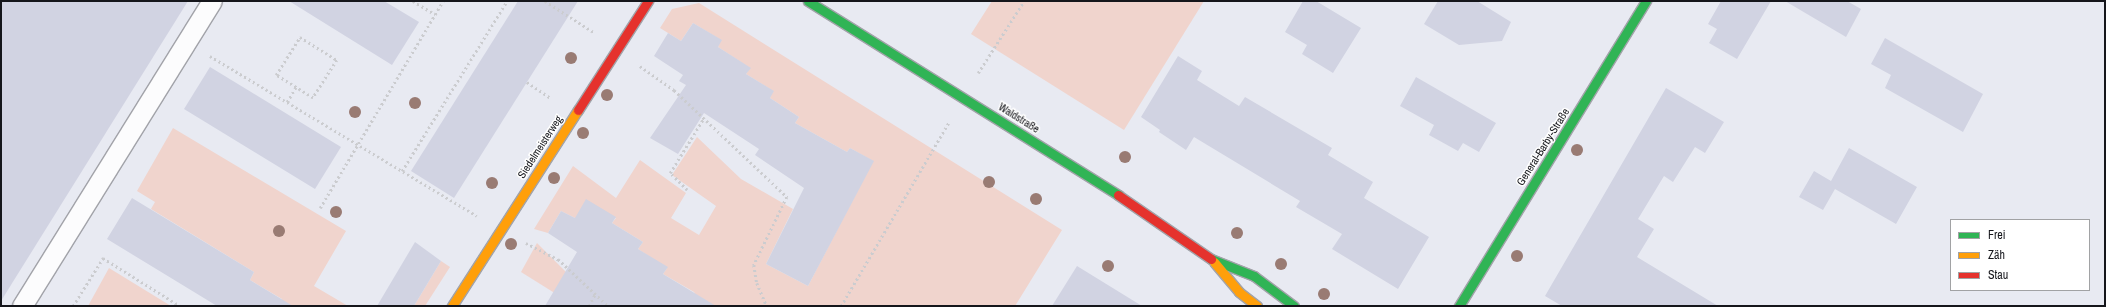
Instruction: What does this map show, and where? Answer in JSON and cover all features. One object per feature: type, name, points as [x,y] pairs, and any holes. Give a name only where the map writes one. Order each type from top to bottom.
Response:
[{"type":"street","name":"Siedelmeisterweg","points":[[452,306],[648,1]]},
{"type":"street","name":"Waldstraße","points":[[808,1],[1142,210],[1214,261],[1240,292],[1257,306]]},
{"type":"street","name":"General-Barby-Straße","points":[[1459,306],[1646,1]]},
{"type":"street","name":"Waldstraße","points":[[1214,261],[1254,276],[1294,306]]},
{"type":"lane","points":[[22,306],[212,1]]},
{"type":"path","points":[[413,1],[435,14]]},
{"type":"path","points":[[320,208],[443,1]]},
{"type":"path","points":[[402,171],[507,1]]},
{"type":"path","points":[[545,1],[600,36]]},
{"type":"path","points":[[990,54],[1024,1]]},
{"type":"path","points":[[300,37],[337,60],[313,98],[296,87],[276,75],[300,37]]},
{"type":"path","points":[[214,49],[210,56],[478,217]]},
{"type":"path","points":[[639,65],[674,90],[787,197],[754,265],[757,283],[767,306]]},
{"type":"path","points":[[527,82],[552,99]]},
{"type":"path","points":[[286,102],[296,87]]},
{"type":"path","points":[[687,190],[670,173],[704,118]]},
{"type":"path","points":[[841,306],[937,142]]},
{"type":"path","points":[[520,240],[558,259],[608,306]]},
{"type":"path","points":[[73,306],[103,258],[180,306]]},
{"type":"path","points":[[589,306],[595,294]]},
{"type":"shaded area","points":[[992,1],[1204,1],[1124,130],[971,34]]},
{"type":"shaded area","points":[[699,3],[1062,230],[1015,306],[701,306],[694,292],[663,274],[667,268],[638,249],[643,242],[612,223],[616,218],[575,218],[561,211],[548,233],[534,229],[573,166],[616,198],[640,160],[686,193],[671,218],[699,235],[716,206],[672,175],[697,137],[741,179],[793,209],[766,264],[808,286],[873,161],[850,148],[847,152],[795,123],[799,117],[770,98],[773,91],[746,74],[750,68],[718,47],[721,40],[693,23],[681,41],[660,28],[672,9]]},
{"type":"shaded area","points":[[173,128],[346,231],[314,286],[348,306],[278,306],[282,299],[250,280],[254,272],[151,209],[155,202],[137,191]]},
{"type":"shaded area","points":[[537,243],[600,306],[553,292],[521,272]]},
{"type":"shaded area","points":[[441,261],[450,267],[425,306],[414,306]]},
{"type":"shaded area","points":[[109,268],[171,306],[88,306]]},
{"type":"building","points":[[1,1],[188,1],[1,301]]},
{"type":"building","points":[[289,1],[384,1],[419,22],[392,65]]},
{"type":"building","points":[[518,1],[578,1],[454,198],[411,171]]},
{"type":"building","points":[[1303,1],[1316,1],[1361,28],[1333,73],[1302,54],[1307,45],[1285,32]]},
{"type":"building","points":[[1438,1],[1477,1],[1511,22],[1502,41],[1459,45],[1424,24]]},
{"type":"building","points":[[1721,1],[1771,1],[1737,59],[1709,43],[1717,29],[1708,24]]},
{"type":"building","points":[[1785,1],[1847,1],[1861,9],[1846,37]]},
{"type":"building","points":[[693,23],[722,40],[718,47],[751,68],[746,74],[774,91],[770,98],[799,117],[795,123],[847,152],[850,148],[874,161],[808,286],[766,264],[804,188],[755,155],[759,149],[704,113],[678,154],[650,138],[686,85],[679,81],[683,75],[654,56],[668,33],[681,41]]},
{"type":"building","points":[[1885,38],[1983,94],[1963,132],[1885,88],[1891,75],[1871,64]]},
{"type":"building","points":[[1178,56],[1202,71],[1197,80],[1239,106],[1245,97],[1332,148],[1328,155],[1373,182],[1364,198],[1429,237],[1398,289],[1332,249],[1342,234],[1296,207],[1300,201],[1194,137],[1186,150],[1159,132],[1160,130],[1141,117]]},
{"type":"building","points":[[210,67],[341,147],[315,189],[184,109]]},
{"type":"building","points":[[1416,77],[1496,123],[1479,152],[1463,143],[1458,151],[1429,135],[1434,125],[1400,106]]},
{"type":"building","points":[[1666,88],[1724,122],[1705,153],[1695,147],[1673,182],[1664,176],[1638,219],[1654,229],[1637,257],[1718,306],[1562,306],[1545,296]]},
{"type":"building","points":[[1849,148],[1917,187],[1896,224],[1835,189],[1823,210],[1799,197],[1814,171],[1831,181]]},
{"type":"building","points":[[132,198],[254,272],[250,280],[293,306],[217,306],[107,239]]},
{"type":"building","points":[[586,199],[616,217],[612,223],[643,242],[638,249],[668,267],[663,274],[716,306],[545,306],[577,252],[548,233],[561,211],[575,218]]},
{"type":"building","points":[[415,242],[441,261],[414,306],[377,306]]},
{"type":"building","points":[[1077,266],[1142,306],[1052,306]]},
{"type":"traffic: fast","points":[[808,1],[1118,195]]},
{"type":"traffic: fast","points":[[1459,306],[1646,1]]},
{"type":"traffic: fast","points":[[1211,259],[1254,276],[1294,306]]},
{"type":"traffic: slow","points":[[452,306],[578,110]]},
{"type":"traffic: slow","points":[[1214,262],[1239,292],[1257,306]]},
{"type":"traffic: jam","points":[[578,110],[648,1]]},
{"type":"traffic: jam","points":[[1118,195],[1211,259]]}]
